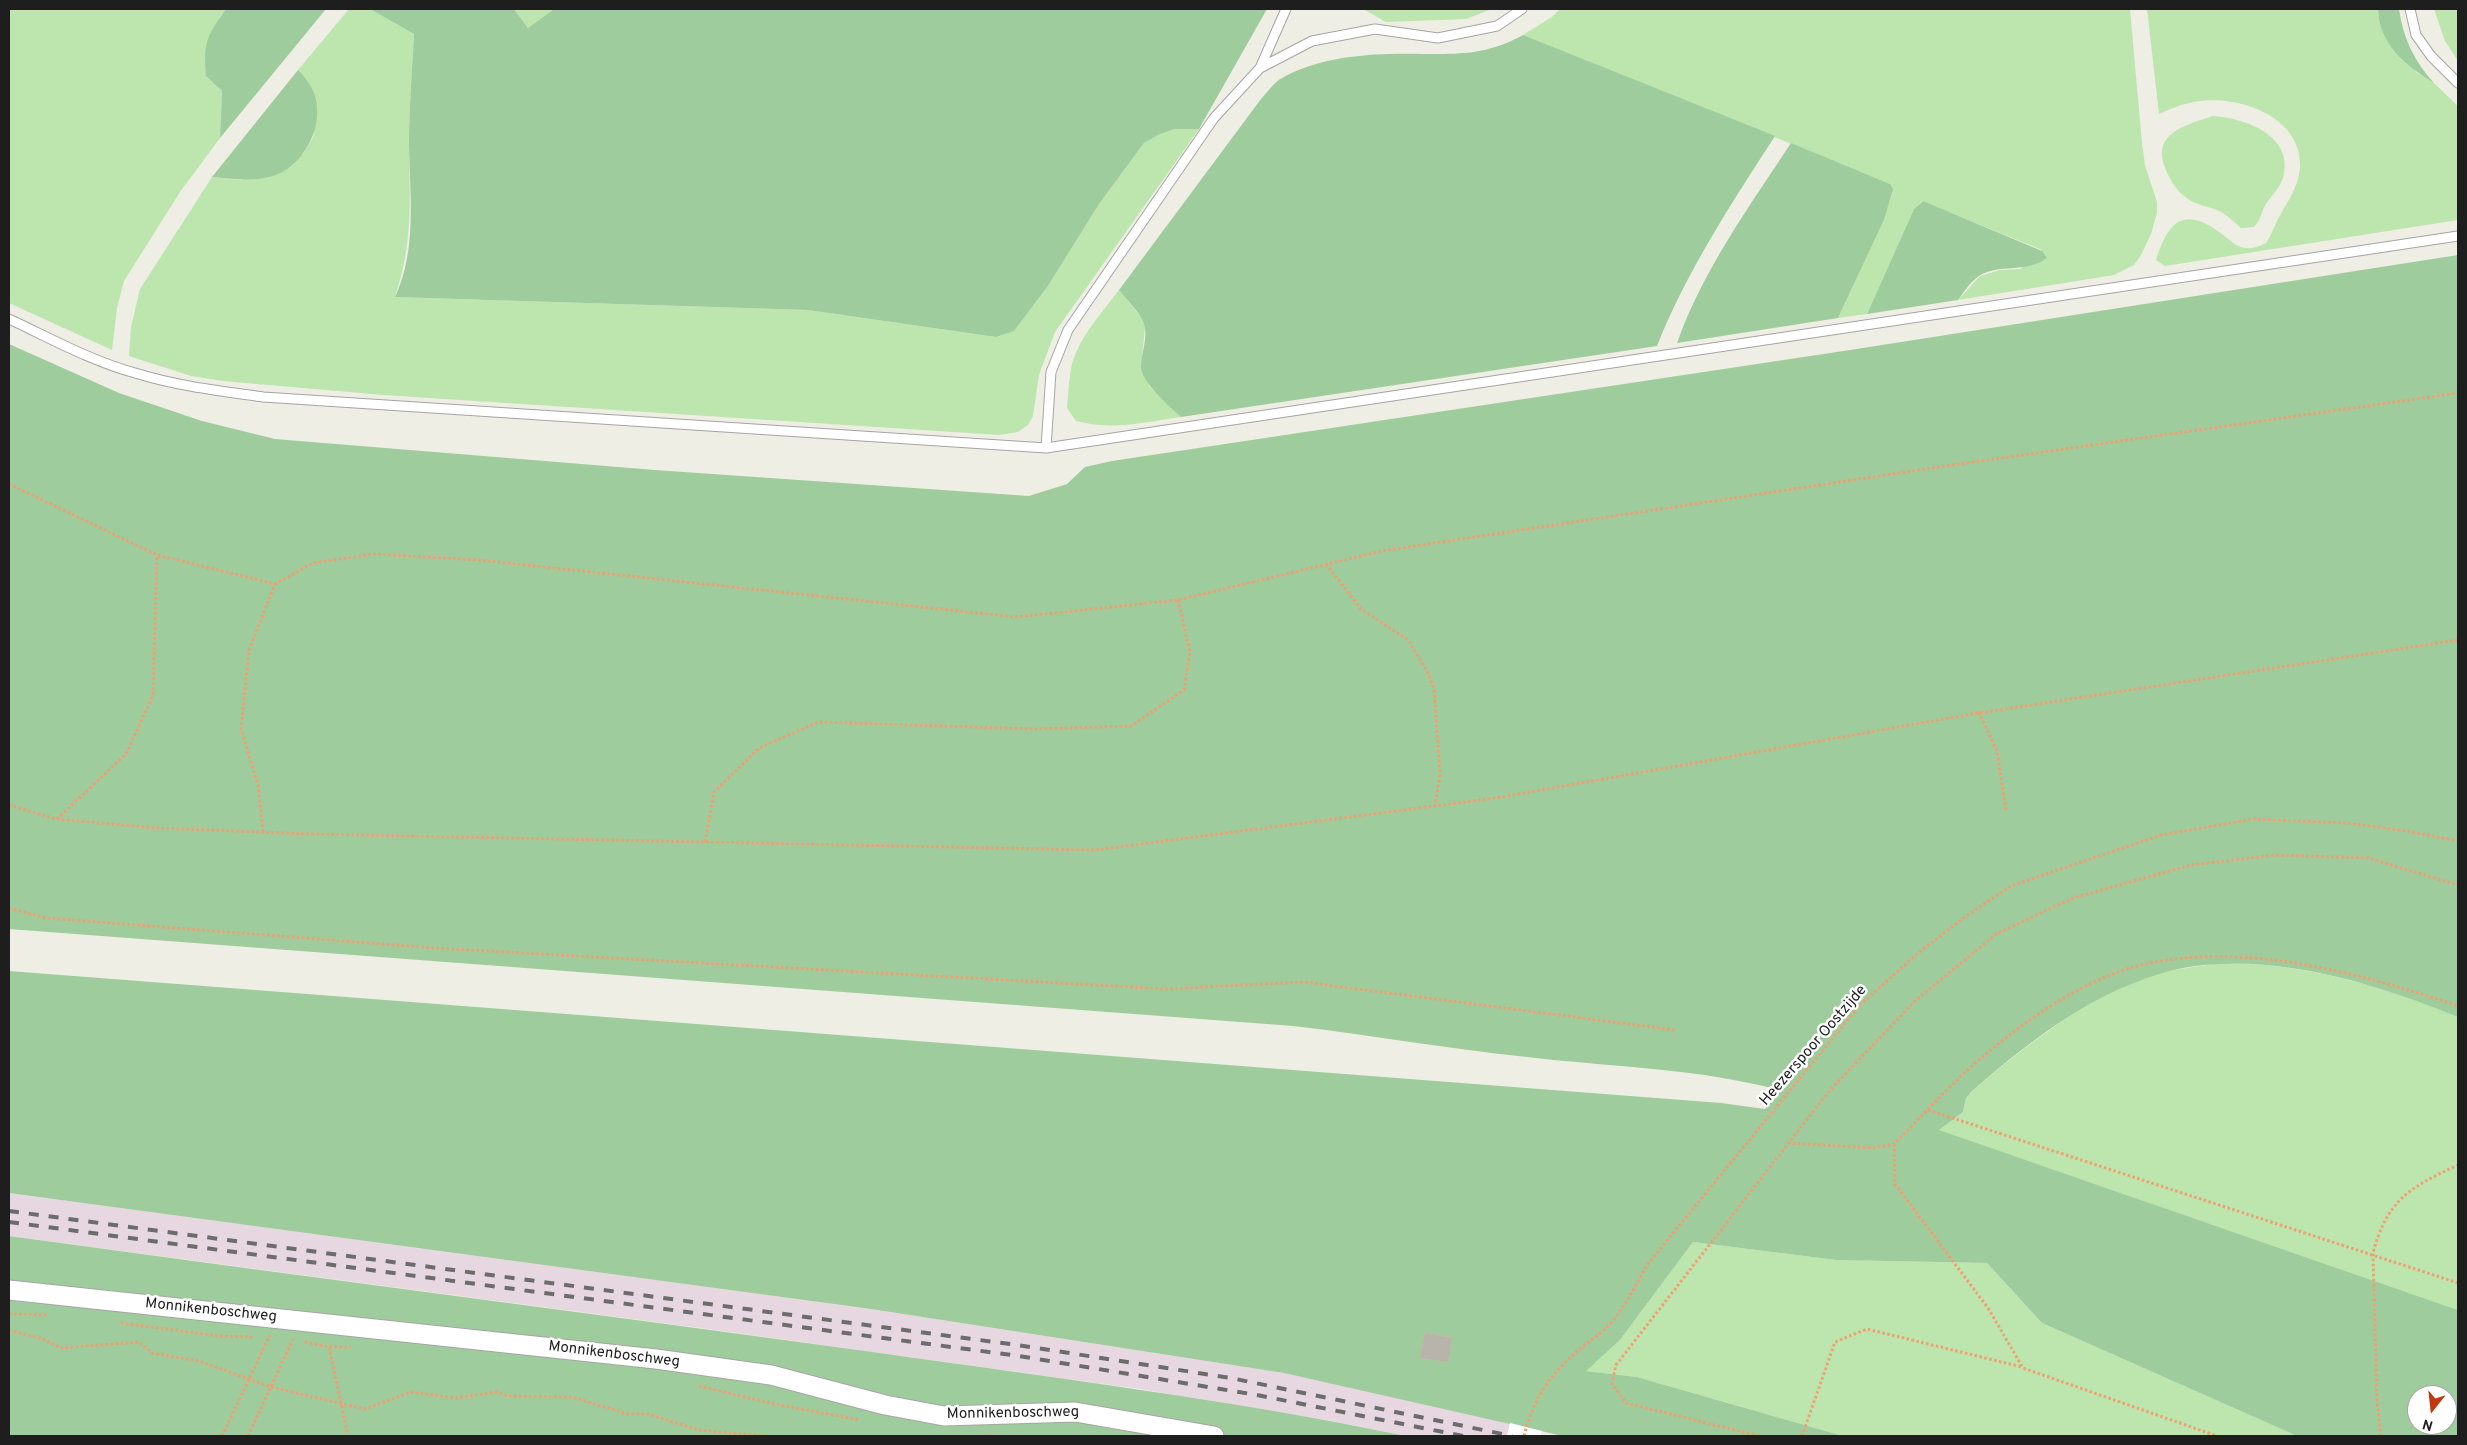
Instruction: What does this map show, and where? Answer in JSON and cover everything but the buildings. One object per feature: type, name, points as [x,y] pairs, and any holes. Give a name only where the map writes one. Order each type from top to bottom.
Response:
[{"type":"street","name":"Monnikenboschweg","points":[[9,1290],[656,1359],[771,1375],[885,1405],[944,1416],[1075,1412],[1214,1436]]},
{"type":"lane","points":[[1046,448],[1051,372],[1068,330],[1214,118],[1260,68],[1286,9]]},
{"type":"lane","points":[[1260,68],[1312,40],[1375,29],[1438,38],[1497,26],[1522,9]]},
{"type":"lane","points":[[2410,9],[2416,35],[2431,56],[2458,83]]},
{"type":"lane","points":[[9,319],[85,354],[134,373],[190,387],[254,396],[1046,448],[2458,236]]},
{"type":"path","points":[[263,832],[258,784],[241,729],[249,650],[275,584],[313,563],[373,554],[478,560],[1016,617],[1178,600],[1401,548],[1960,464],[2458,393]]},
{"type":"path","points":[[9,484],[158,555],[275,584]]},
{"type":"path","points":[[56,819],[126,754],[153,695],[158,555]]},
{"type":"path","points":[[1326,564],[1361,609],[1408,640],[1427,671],[1434,688],[1439,755],[1440,774],[1435,806]]},
{"type":"path","points":[[705,842],[714,792],[760,748],[818,722],[1034,729],[1131,726],[1184,690],[1190,652],[1178,600]]},
{"type":"path","points":[[9,805],[56,819],[156,828],[1095,850],[1496,798],[1979,712],[2458,640]]},
{"type":"path","points":[[1979,712],[1997,751],[2006,811]]},
{"type":"path","name":"Heezerspoor Oostzijde","points":[[1524,1436],[1528,1419],[1549,1378],[1566,1360],[1610,1324],[1633,1291],[1647,1265],[1860,1005],[1917,954],[1962,918],[2011,886],[2161,835],[2253,820],[2347,823],[2407,831],[2458,841]]},
{"type":"path","points":[[1759,1436],[1626,1403],[1612,1384],[1616,1365],[1829,1091],[1915,1001],[1996,934],[2073,898],[2191,865],[2275,855],[2368,858],[2458,884]]},
{"type":"path","points":[[9,908],[46,918],[444,948],[1166,989],[1303,982],[1675,1030]]},
{"type":"path","points":[[1788,1143],[1873,1148],[1894,1144],[1991,1049],[2053,1004],[2111,975],[2166,960],[2230,956],[2318,965],[2458,1006]]},
{"type":"path","points":[[1928,1110],[2373,1253],[2458,1283]]},
{"type":"path","points":[[1894,1144],[1895,1184],[1988,1308],[2023,1368]]},
{"type":"path","points":[[2381,1436],[2377,1402],[2373,1253],[2379,1229],[2394,1204],[2430,1178],[2458,1165]]},
{"type":"path","points":[[9,1314],[54,1315]]},
{"type":"path","points":[[222,1436],[278,1318]]},
{"type":"path","points":[[248,1436],[303,1321]]},
{"type":"path","points":[[111,1322],[219,1336],[277,1338]]},
{"type":"path","points":[[1802,1436],[1835,1342],[1867,1328],[2023,1368],[2217,1436]]},
{"type":"path","points":[[9,1330],[43,1339],[61,1348],[139,1342],[152,1352],[199,1361],[271,1387],[365,1409],[411,1392],[456,1398],[498,1392],[507,1396],[572,1397],[628,1414],[648,1414],[698,1430],[765,1436]]},
{"type":"path","points":[[285,1339],[329,1347],[355,1347]]},
{"type":"path","points":[[329,1347],[348,1436]]},
{"type":"path","points":[[697,1386],[770,1403],[866,1420]]},
{"type":"path","points":[[979,1435],[994,1436]]},
{"type":"shaded area","points":[[9,1193],[871,1309],[1284,1373],[1510,1423],[1507,1436],[1406,1436],[1332,1421],[1140,1389],[686,1326],[9,1236]]},
{"type":"green space","points":[[9,9],[226,9],[220,17],[206,76],[222,91],[220,138],[180,192],[124,281],[117,308],[112,350],[9,303]]},
{"type":"green space","points":[[226,9],[326,9],[220,138],[222,91],[206,76],[205,55],[208,40],[214,26]]},
{"type":"green space","points":[[349,9],[370,9],[414,34],[409,132],[408,240],[395,297],[808,310],[996,337],[1014,331],[1048,286],[1099,204],[1144,143],[1160,134],[1175,129],[1199,129],[1055,332],[1039,375],[1033,416],[1028,425],[1018,432],[1000,435],[383,395],[223,381],[191,376],[129,356],[131,327],[140,289],[212,177],[241,180],[303,154],[313,137],[316,117],[315,96],[298,70]]},
{"type":"green space","points":[[370,9],[514,9],[528,28],[554,9],[1267,9],[1199,129],[1175,129],[1160,134],[1144,143],[1099,204],[1048,286],[1014,331],[996,337],[808,310],[395,297],[407,261],[411,223],[409,132],[414,34]]},
{"type":"green space","points":[[514,9],[554,9],[528,28]]},
{"type":"green space","points":[[1363,9],[1492,9],[1466,19],[1386,22]]},
{"type":"green space","points":[[1560,9],[2130,9],[2145,165],[2157,202],[2157,213],[2151,234],[2134,265],[2114,275],[1958,300],[1980,276],[2000,270],[2020,269],[2042,250],[1922,201],[1914,209],[1867,314],[1838,318],[1884,220],[1890,184],[1523,35],[1552,17]]},
{"type":"green space","points":[[2147,9],[2378,9],[2378,15],[2416,72],[2434,83],[2458,106],[2458,220],[2165,266],[2156,260],[2165,237],[2177,223],[2185,220],[2205,223],[2243,248],[2255,248],[2266,243],[2292,195],[2298,180],[2300,164],[2297,147],[2289,133],[2277,121],[2246,105],[2210,100],[2185,104],[2159,114]]},
{"type":"green space","points":[[2378,9],[2399,9],[2403,30],[2410,49],[2434,83],[2396,53],[2383,33]]},
{"type":"green space","points":[[2434,9],[2458,9],[2458,61],[2445,41]]},
{"type":"green space","points":[[1523,35],[1775,136],[1726,213],[1696,265],[1657,346],[1181,417],[1151,387],[1142,373],[1141,362],[1145,343],[1144,323],[1119,290],[1273,85],[1294,72],[1307,67],[1348,57],[1474,52],[1490,49]]},
{"type":"green space","points":[[298,70],[306,79],[315,96],[317,119],[310,142],[296,162],[276,175],[261,179],[212,177]]},
{"type":"green space","points":[[2213,116],[2253,125],[2275,140],[2282,151],[2285,163],[2283,178],[2254,227],[2241,228],[2223,213],[2188,199],[2176,188],[2166,170],[2162,157],[2163,147],[2173,132]]},
{"type":"green space","points":[[1791,143],[1890,184],[1893,189],[1884,220],[1838,318],[1677,343],[1713,265],[1743,215]]},
{"type":"green space","points":[[1923,201],[2042,251],[2047,258],[2029,266],[1987,272],[1973,281],[1958,300],[1867,314],[1914,209]]},
{"type":"green space","points":[[2458,255],[2458,1017],[2387,991],[2309,971],[2269,965],[2230,963],[2192,966],[2130,984],[2081,1009],[2035,1040],[1971,1092],[1966,1098],[1963,1112],[1939,1130],[2458,1310],[2458,1436],[2297,1436],[2042,1323],[1987,1263],[1836,1260],[1693,1242],[1620,1340],[1586,1371],[1637,1377],[1843,1436],[1563,1436],[1284,1373],[871,1309],[9,1193],[9,971],[1721,1103],[1765,1109],[1779,1090],[1717,1077],[1498,1054],[1293,1026],[9,929],[9,344],[119,393],[202,421],[275,439],[655,470],[1029,496],[1067,484],[1085,467],[1112,461],[1850,350]]},
{"type":"green space","points":[[1119,290],[1141,317],[1145,327],[1141,368],[1150,387],[1181,417],[1128,425],[1090,424],[1076,421],[1067,408],[1071,369],[1078,347],[1090,327]]},
{"type":"green space","points":[[2222,963],[2283,967],[2343,978],[2401,995],[2458,1017],[2458,1310],[1938,1130],[1963,1112],[1966,1098],[1971,1092],[2013,1057],[2083,1008],[2108,994],[2158,974]]},
{"type":"green space","points":[[9,1236],[1078,1381],[1275,1411],[1406,1436],[9,1436]]},
{"type":"green space","points":[[1693,1242],[1836,1260],[1987,1263],[2042,1323],[2297,1436],[1843,1436],[1637,1377],[1585,1371],[1620,1340]]},
{"type":"pier","points":[[1510,1423],[1542,1431],[1540,1436],[1507,1436]]},
{"type":"railway","points":[[9,1211],[1017,1345],[1231,1378],[1512,1436]]},
{"type":"railway","points":[[9,1222],[1019,1356],[1257,1395],[1463,1436]]}]
